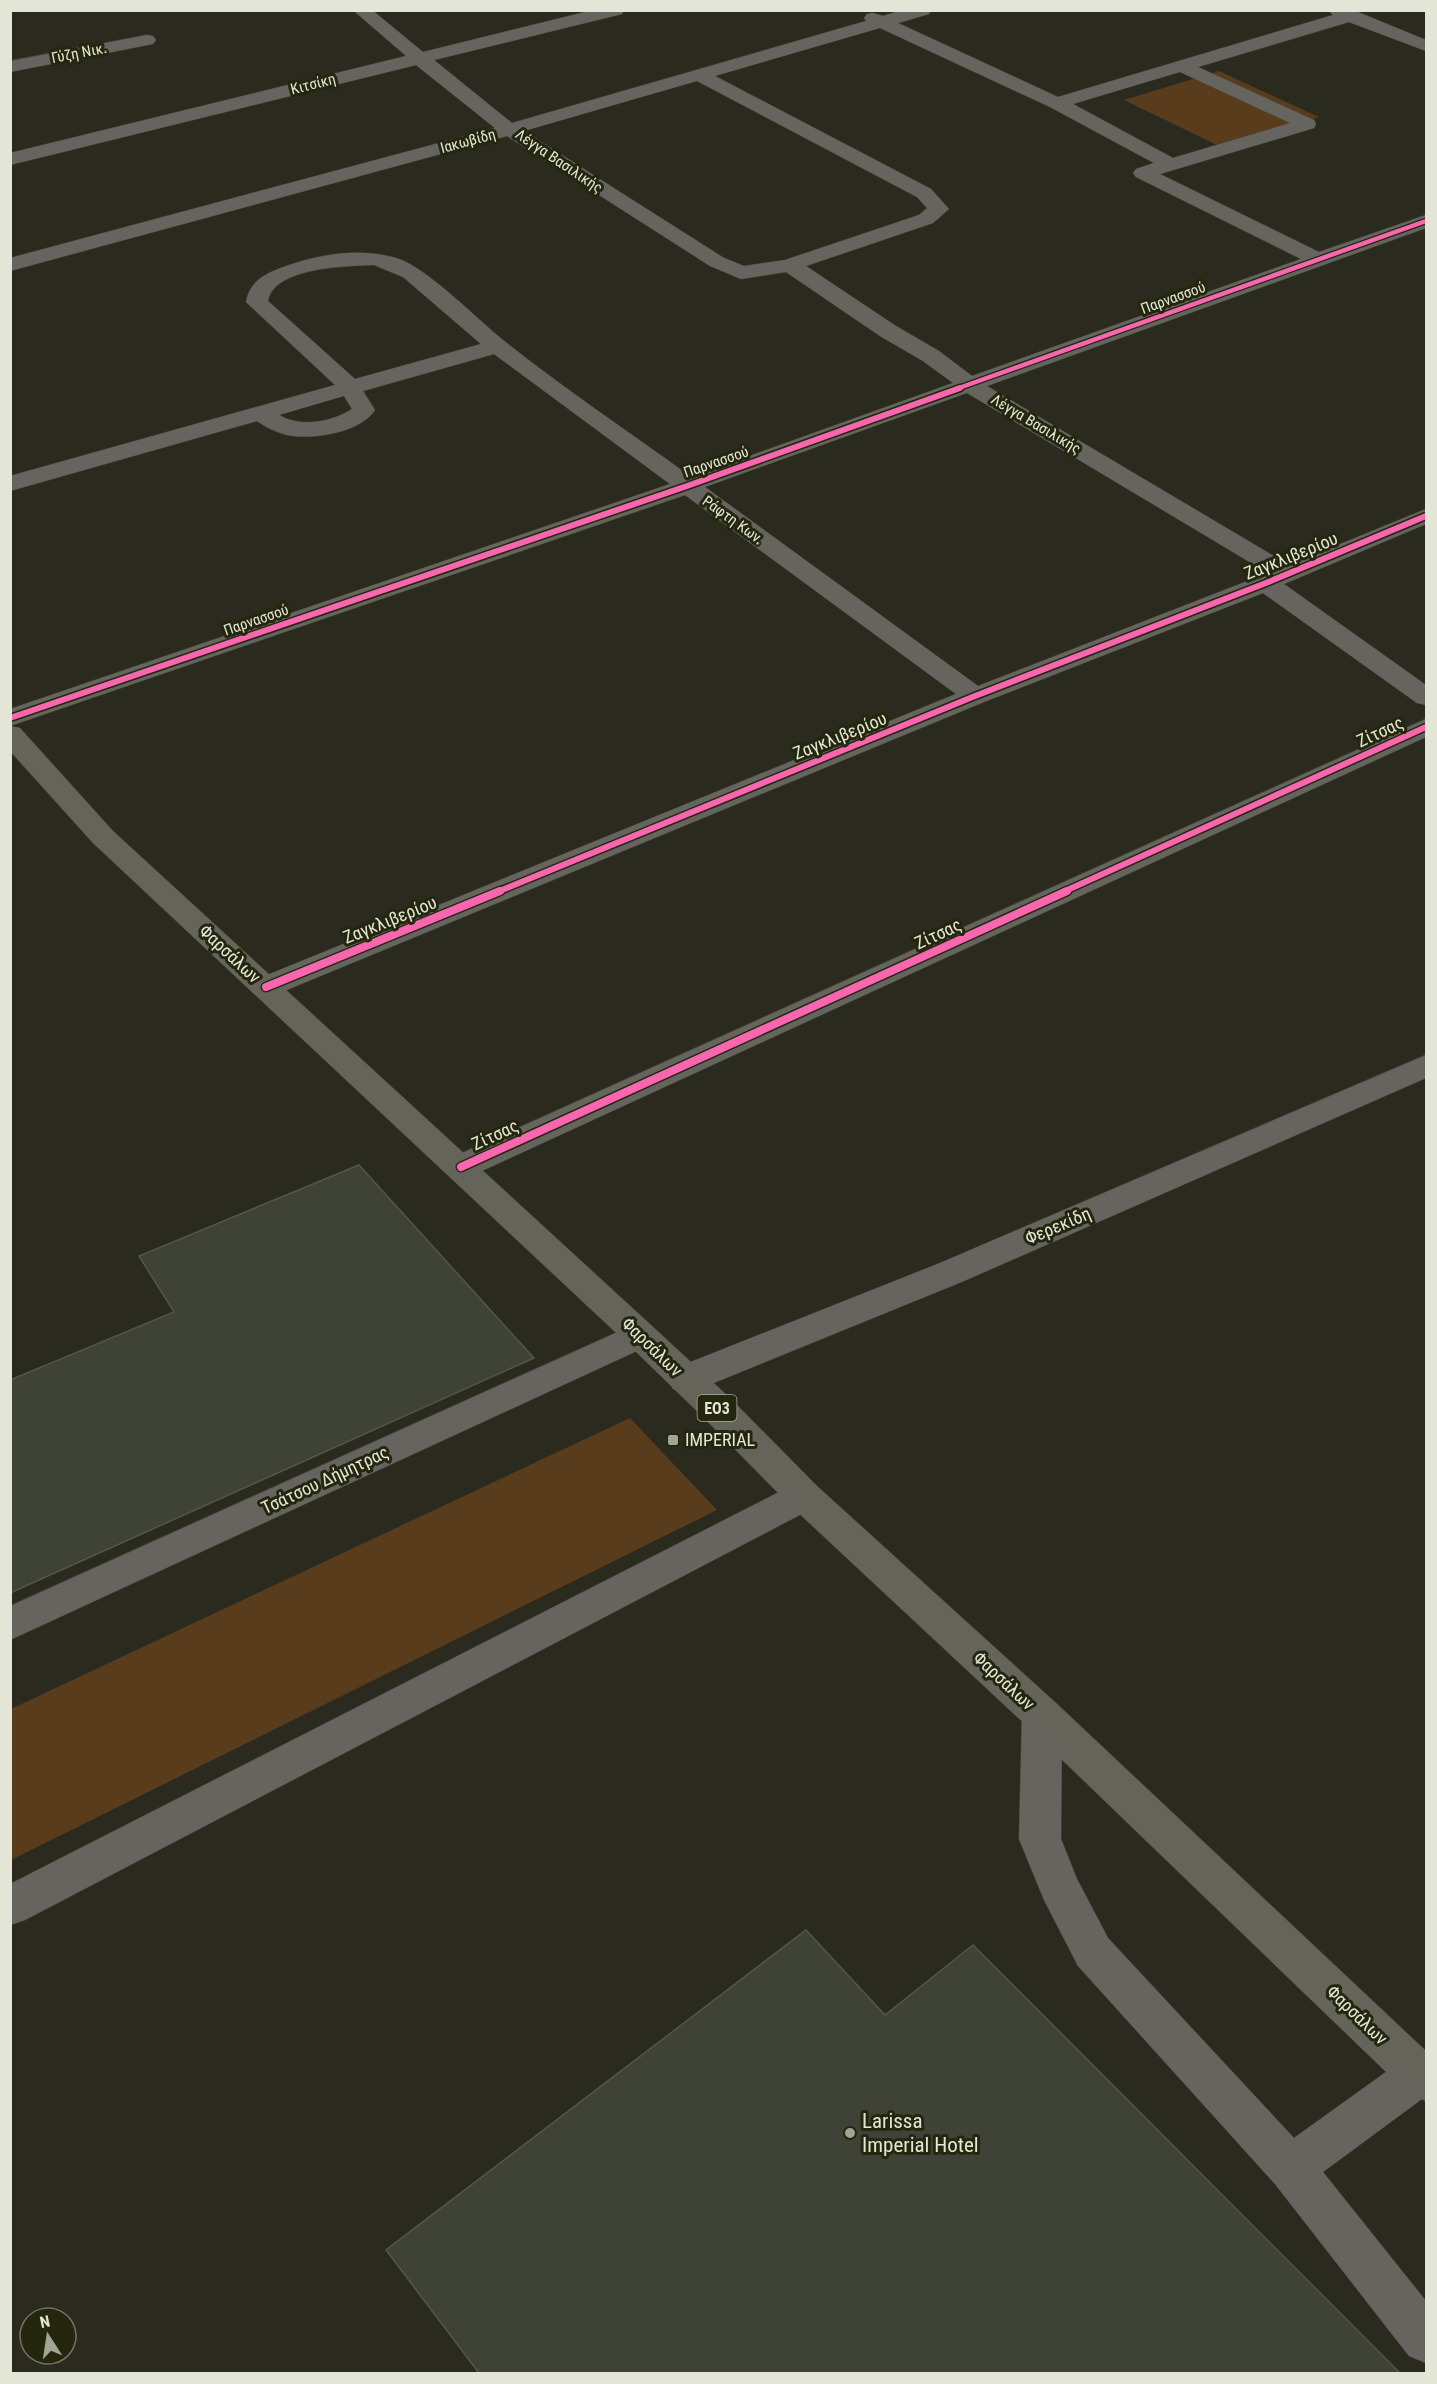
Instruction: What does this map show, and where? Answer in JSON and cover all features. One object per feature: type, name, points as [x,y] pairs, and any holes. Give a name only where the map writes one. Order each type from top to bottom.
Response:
[{"type":"main road","name":"Φαρσάλων","points":[[10,734],[104,837],[640,1335],[804,1496],[1042,1715],[1423,2077]]},
{"type":"street","name":"Λέγγα Βασιλικής","points":[[361,10],[417,58],[537,149],[717,262],[741,273],[762,272],[790,265],[888,331],[931,356],[971,386],[1277,578],[1426,696]]},
{"type":"street","name":"Κιτσίκη","points":[[10,159],[616,10]]},
{"type":"street","points":[[858,10],[1057,103],[1170,164]]},
{"type":"street","name":"Ιακωβίδη","points":[[10,265],[511,129],[923,10]]},
{"type":"street","points":[[1057,103],[1342,13],[1426,46]]},
{"type":"street","name":"Γύζη Νικ.","points":[[10,67],[147,40]]},
{"type":"street","points":[[1180,65],[1307,124],[1143,173],[1319,260]]},
{"type":"street","points":[[700,75],[924,193],[939,209],[926,219],[790,265]]},
{"type":"street","name":"Παρνασσού","points":[[10,718],[687,486],[1426,221]]},
{"type":"street","name":"Ράφτη Κων.","points":[[349,386],[257,302],[259,291],[271,278],[313,264],[344,260],[374,259],[393,264],[410,273],[496,346],[975,696]]},
{"type":"street","points":[[10,484],[496,346]]},
{"type":"street","points":[[259,412],[280,425],[299,429],[351,419],[364,410],[349,386]]},
{"type":"street","name":"Ζαγκλιβερίου","points":[[266,987],[975,696],[1277,578],[1426,516]]},
{"type":"street","name":"Ζίτσας","points":[[461,1167],[1426,728]]},
{"type":"street","name":"Φερεκίδη","points":[[686,1379],[952,1272],[1426,1066]]},
{"type":"street","name":"Τσάτσου Δήμητρας","points":[[10,1624],[640,1335]]},
{"type":"street","points":[[10,1906],[804,1496]]},
{"type":"street","points":[[1042,1715],[1040,1839],[1059,1887],[1093,1952],[1291,2168],[1426,2339]]},
{"type":"street","points":[[1291,2168],[1423,2077]]},
{"type":"shaded area","points":[[1219,71],[1319,117],[1223,148],[1124,100]]},
{"type":"shaded area","points":[[630,1418],[717,1510],[11,1860],[11,1709]]},
{"type":"building","points":[[359,1165],[534,1358],[10,1593],[10,1380],[174,1312],[139,1256]]},
{"type":"building","name":"Larissa Imperial Hotel","points":[[806,1930],[885,2015],[973,1945],[1400,2373],[479,2373],[386,2250]]},
{"type":"cycle path","points":[[10,718],[687,486],[1426,221]]},
{"type":"cycle path","points":[[266,987],[975,696],[1266,583],[1426,516]]},
{"type":"cycle path","points":[[461,1167],[1426,727]]},
{"type":"place","name":"IMPERIAL","points":[[673,1440]]},
{"type":"place","name":"Larissa Imperial Hotel","points":[[850,2133]]}]
